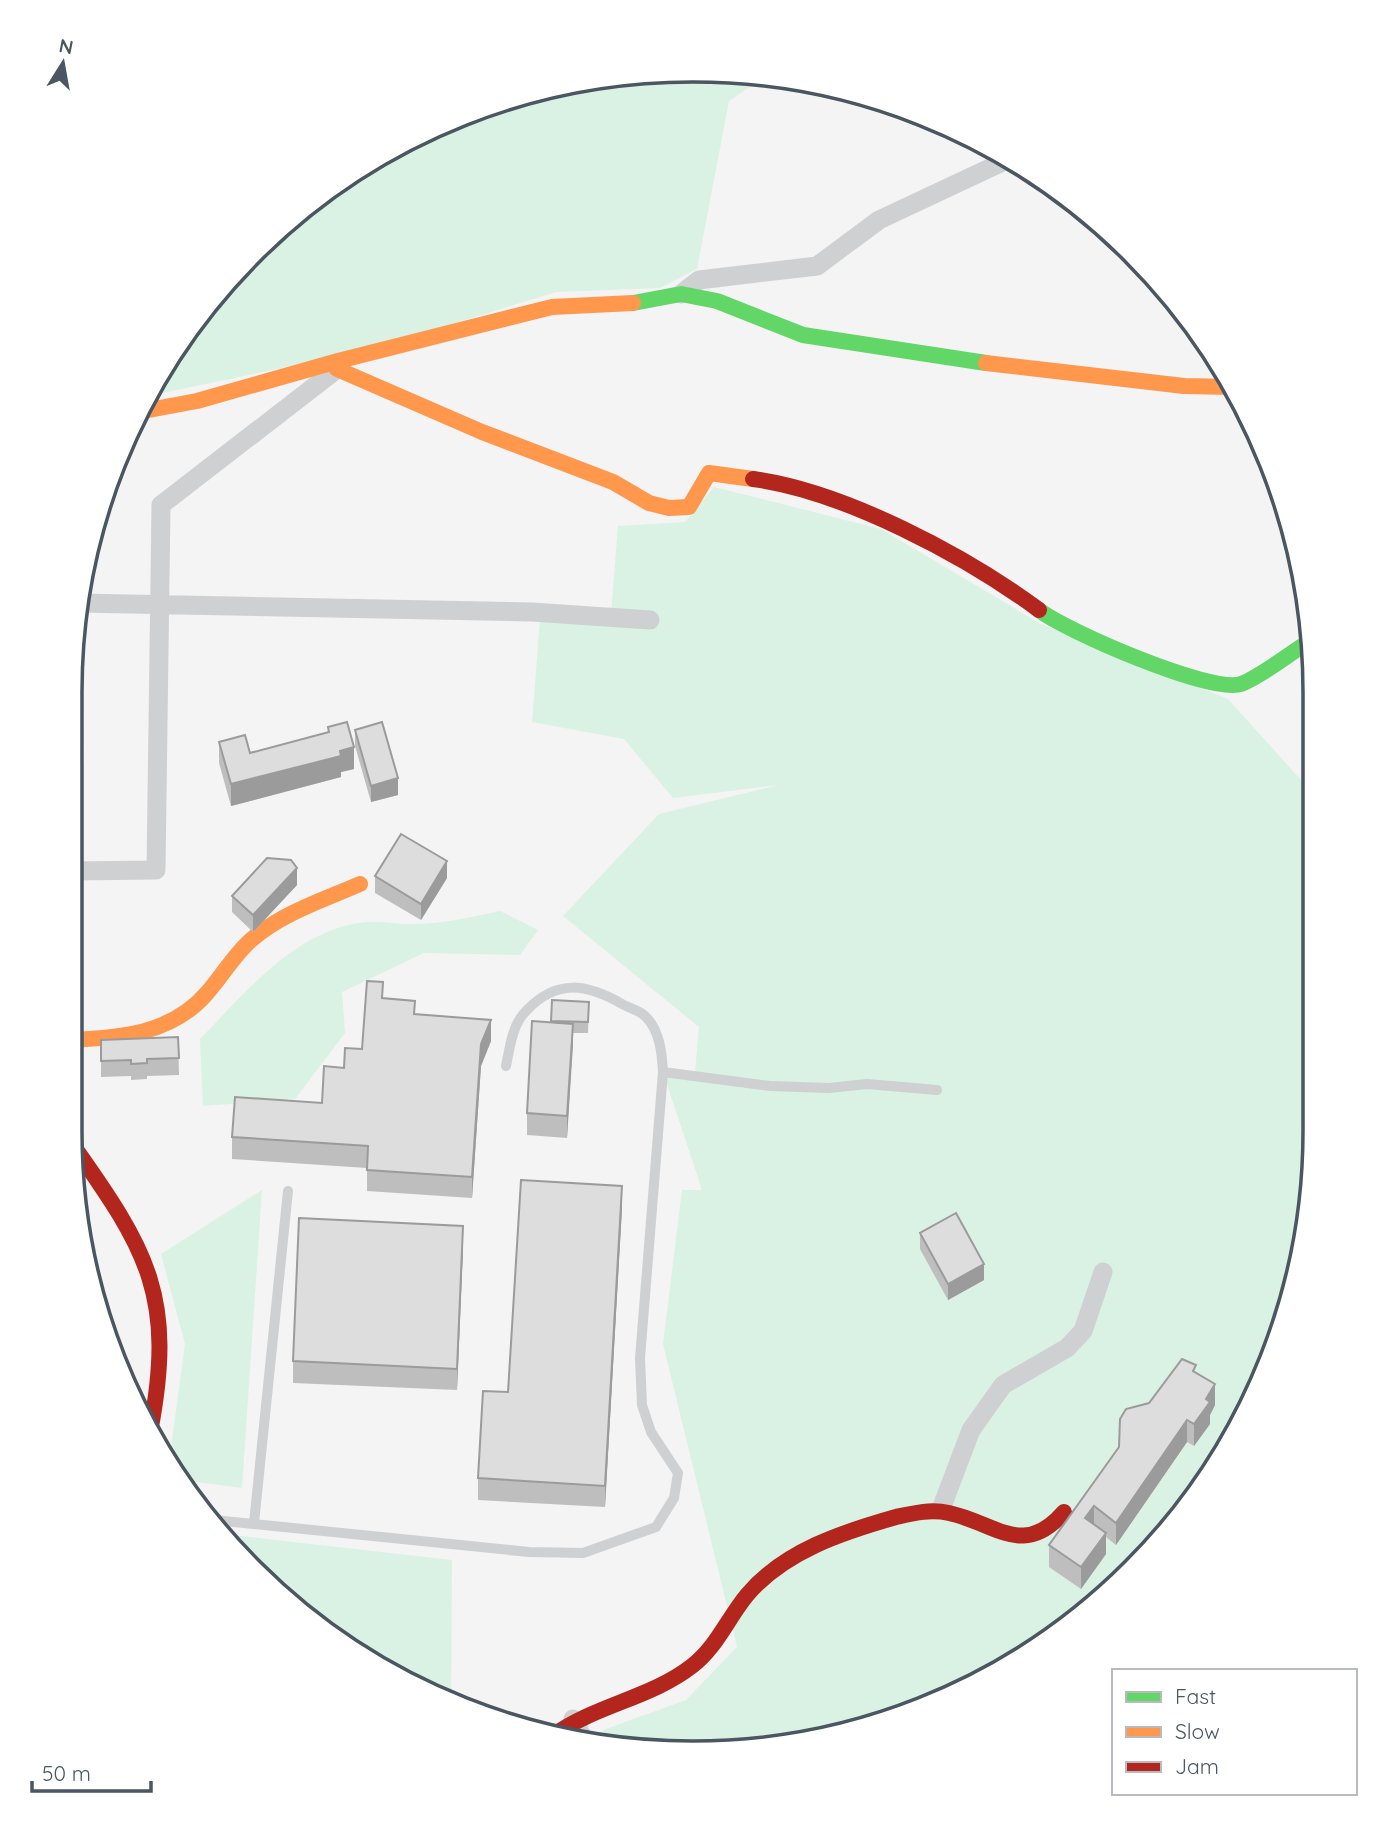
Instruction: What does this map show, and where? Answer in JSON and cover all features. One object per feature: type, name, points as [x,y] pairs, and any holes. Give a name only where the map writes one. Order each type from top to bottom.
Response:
[{"type":"street","points":[[681,294],[699,280],[797,266],[817,266],[879,220],[998,164]]},
{"type":"street","points":[[152,409],[197,401],[337,365],[552,306],[639,303],[681,294],[717,301],[803,335],[957,360],[1184,386],[1221,387]]},
{"type":"street","points":[[82,871],[156,870],[161,505],[337,365]]},
{"type":"street","points":[[337,365],[482,432],[613,482],[626,492],[674,511],[689,507],[709,473],[782,483],[813,492],[925,542],[1010,589],[1045,615],[1133,656],[1217,685],[1240,684],[1301,647]]},
{"type":"street","points":[[89,603],[532,612],[650,620]]},
{"type":"street","points":[[82,1039],[140,1033],[168,1024],[198,1003],[251,940],[303,909],[360,884]]},
{"type":"street","points":[[84,1160],[124,1218],[141,1250],[151,1281],[159,1312],[159,1390],[153,1415]]},
{"type":"street","points":[[941,1509],[971,1430],[1003,1385],[1067,1348],[1083,1331],[1103,1272]]},
{"type":"street","points":[[564,1727],[573,1719],[665,1685],[694,1666],[750,1592],[776,1569],[830,1538],[919,1511],[941,1509],[1010,1534],[1029,1536],[1048,1530],[1064,1512]]},
{"type":"street","points":[[573,1719],[579,1730]]},
{"type":"lane","points":[[224,1521],[529,1552],[583,1553],[656,1527],[674,1498],[678,1474],[651,1432],[642,1405],[640,1359],[663,1072],[661,1045],[646,1017],[602,992],[571,985],[548,993],[525,1011],[514,1030],[506,1066]]},
{"type":"lane","points":[[663,1072],[770,1086],[829,1088],[867,1084],[937,1090]]},
{"type":"lane","points":[[254,1523],[288,1191]]},
{"type":"green space","points":[[692,82],[752,86],[729,101],[697,269],[660,288],[556,292],[368,350],[161,393],[208,321],[261,261],[321,208],[353,185],[423,145],[496,115],[573,94],[613,87]]},
{"type":"green space","points":[[714,487],[881,529],[1041,624],[1228,699],[1303,782],[1303,1130],[1298,1210],[1282,1288],[1270,1327],[1240,1400],[1200,1470],[1177,1502],[1124,1562],[1064,1615],[998,1659],[926,1694],[850,1720],[772,1736],[692,1741],[613,1736],[604,1734],[603,1730],[686,1700],[737,1647],[663,1344],[682,1190],[702,1190],[663,1072],[695,1073],[699,1027],[563,916],[659,814],[778,785],[673,798],[624,739],[532,722],[540,619],[610,626],[618,526],[685,522]]},
{"type":"green space","points":[[500,911],[538,930],[520,955],[424,953],[342,992],[345,1033],[295,1099],[203,1106],[200,1039],[255,983],[296,949],[318,936],[367,922],[429,923]]},
{"type":"green space","points":[[262,1190],[242,1488],[193,1482],[171,1447],[185,1344],[161,1254]]},
{"type":"green space","points":[[236,1535],[452,1560],[451,1690],[387,1659],[321,1615],[261,1562]]},
{"type":"building","points":[[347,722],[354,747],[340,751],[341,756],[231,784],[219,742],[245,735],[250,753],[329,732],[328,727]]},
{"type":"building","points":[[382,722],[398,778],[371,786],[355,730]]},
{"type":"building","points":[[401,834],[447,861],[421,904],[375,876]]},
{"type":"building","points":[[267,858],[291,860],[297,868],[253,915],[232,896]]},
{"type":"building","points":[[367,981],[383,982],[382,998],[415,1001],[414,1014],[491,1020],[481,1044],[472,1177],[367,1170],[368,1146],[232,1137],[235,1097],[322,1103],[324,1066],[344,1068],[345,1048],[362,1049]]},
{"type":"building","points":[[552,1000],[589,1002],[588,1022],[551,1021]]},
{"type":"building","points":[[532,1021],[573,1024],[567,1116],[527,1113]]},
{"type":"building","points":[[178,1037],[179,1058],[147,1059],[147,1063],[131,1064],[131,1060],[101,1061],[101,1040]]},
{"type":"building","points":[[521,1180],[622,1186],[605,1486],[478,1478],[483,1391],[508,1392]]},
{"type":"building","points":[[956,1213],[984,1264],[948,1284],[920,1233]]},
{"type":"building","points":[[299,1218],[463,1226],[457,1369],[293,1361]]},
{"type":"building","points":[[1182,1359],[1196,1365],[1193,1371],[1215,1384],[1206,1399],[1210,1402],[1194,1424],[1187,1420],[1116,1523],[1094,1506],[1085,1518],[1106,1533],[1081,1567],[1049,1545],[1119,1447],[1120,1419],[1126,1409],[1149,1403]]},
{"type":"traffic: fast","points":[[633,303],[681,294],[717,301],[803,335],[986,363]]},
{"type":"traffic: fast","points":[[1039,610],[1078,632],[1139,659],[1171,671],[1225,685],[1241,684],[1301,647]]},
{"type":"traffic: slow","points":[[152,409],[197,401],[338,361],[552,307],[633,303]]},
{"type":"traffic: slow","points":[[338,361],[337,369],[482,432],[613,482],[649,503],[669,508],[689,507],[709,473],[753,479]]},
{"type":"traffic: slow","points":[[986,363],[1184,386],[1221,387]]},
{"type":"traffic: slow","points":[[82,1039],[108,1038],[144,1031],[178,1017],[207,993],[239,952],[263,930],[303,908],[360,884]]},
{"type":"traffic: jam","points":[[753,479],[788,486],[864,511],[976,568],[1039,610]]},
{"type":"traffic: jam","points":[[84,1161],[120,1215],[149,1278],[157,1310],[159,1345],[153,1414]]},
{"type":"traffic: jam","points":[[566,1727],[659,1686],[692,1666],[708,1651],[740,1604],[762,1580],[778,1566],[816,1545],[876,1523],[922,1512],[949,1513],[1022,1536],[1049,1526],[1064,1512]]}]
